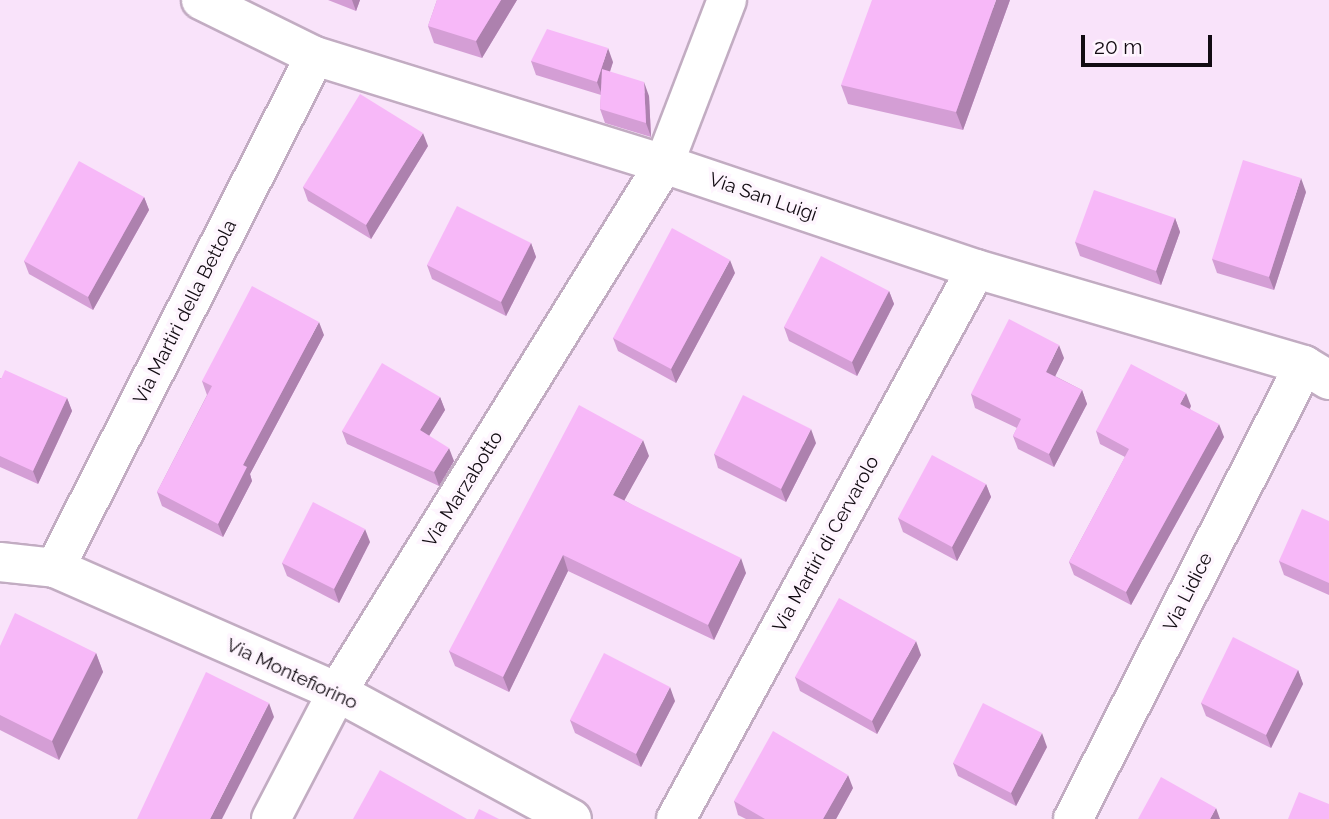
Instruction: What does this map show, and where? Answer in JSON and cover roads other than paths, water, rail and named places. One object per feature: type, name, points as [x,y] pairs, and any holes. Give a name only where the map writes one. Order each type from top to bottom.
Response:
[{"type":"street","name":"Via San Luigi","points":[[201,0],[315,55],[664,164],[976,269],[1316,373]]},
{"type":"street","name":"Via Marzabotto","points":[[271,819],[337,692],[664,164],[727,0]]},
{"type":"street","name":"Via Martiri della Bettola","points":[[55,568],[315,55]]},
{"type":"street","name":"Via Martiri di Cervarolo","points":[[676,819],[976,269]]},
{"type":"street","name":"Via Lidice","points":[[1073,819],[1316,373]]},
{"type":"street","name":"Via Montefiorino","points":[[0,562],[55,568],[337,692],[572,819]]}]
